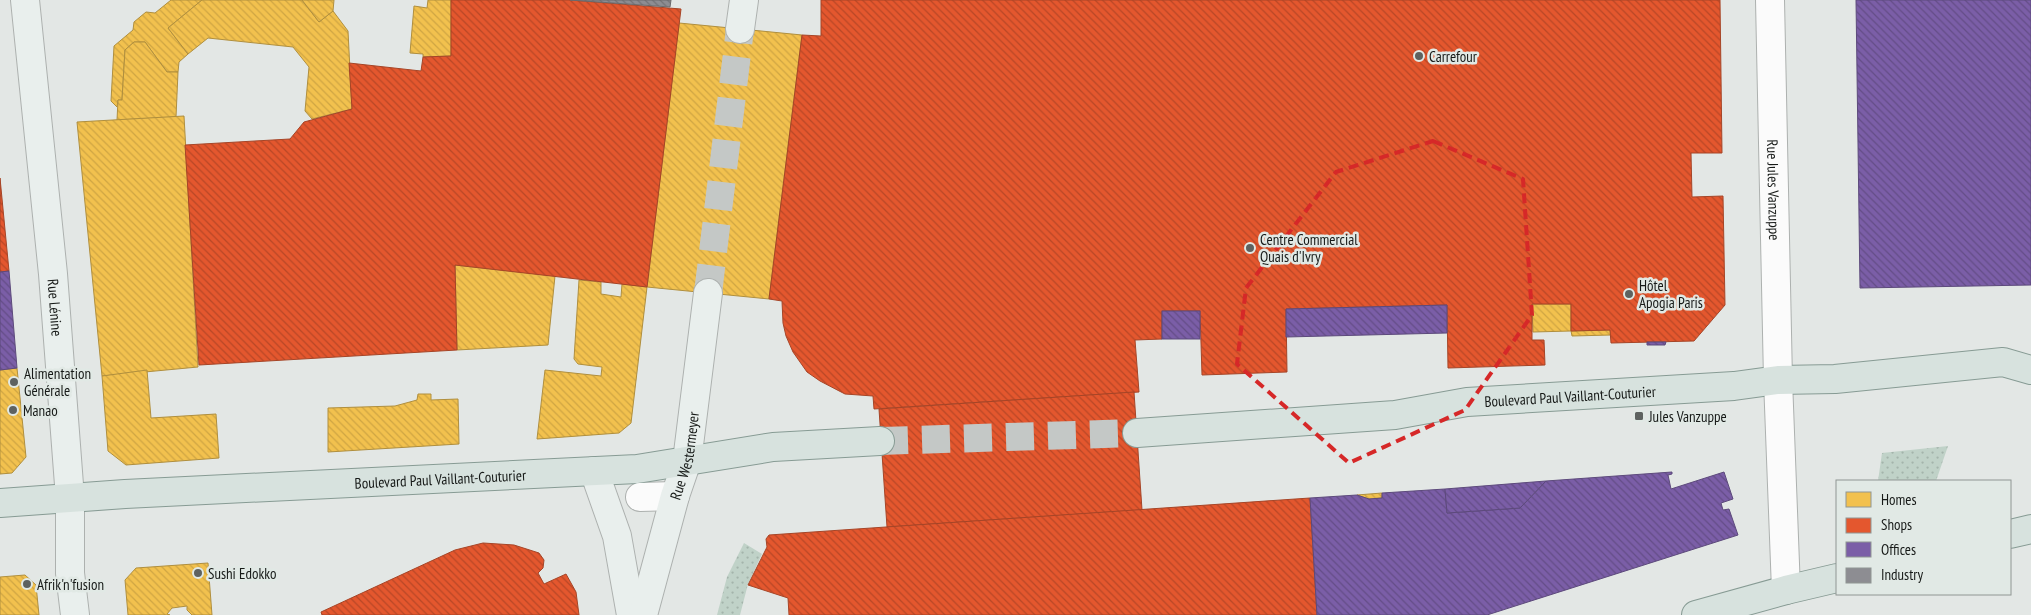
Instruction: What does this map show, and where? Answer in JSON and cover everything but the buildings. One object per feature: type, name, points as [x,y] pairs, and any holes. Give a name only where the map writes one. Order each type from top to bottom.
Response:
[{"type":"main road","name":"Rue Lénine","points":[[25,0],[53,274],[70,498],[70,572],[75,615]]},
{"type":"main road","points":[[740,29],[744,0]]},
{"type":"main road","name":"Rue Westermeyer","points":[[643,615],[675,496],[687,461],[708,293]]},
{"type":"main road","name":"Boulevard Paul Vaillant-Couturier","points":[[1137,433],[1395,415],[1466,402],[1726,387],[1778,380],[1835,379],[2003,362],[2031,370]]},
{"type":"main road","name":"Boulevard Paul Vaillant-Couturier","points":[[0,503],[636,469],[773,447],[880,441]]},
{"type":"main road","points":[[594,471],[617,536],[631,615]]},
{"type":"main road","points":[[2011,534],[2031,529]]},
{"type":"main road","points":[[1696,615],[1836,578]]},
{"type":"street","name":"Rue Jules Vanzuppe","points":[[1770,0],[1778,380],[1786,590]]},
{"type":"street","name":"Boulevard Paul Vaillant-Couturier","points":[[2003,362],[2031,357]]},
{"type":"street","points":[[640,497],[675,496]]},
{"type":"highlighted area","points":[[1433,141],[1523,179],[1532,315],[1465,410],[1349,463],[1237,364],[1246,288],[1336,172]]},
{"type":"green space","points":[[1948,446],[1936,480],[1878,480],[1882,453]]},
{"type":"green space","points":[[744,543],[762,554],[748,584],[740,615],[717,615],[727,577]]},
{"type":"tunnel","points":[[708,293],[740,29]]},
{"type":"tunnel","points":[[880,441],[1137,433]]},
{"type":"place","name":"Carrefour","points":[[1419,56]]},
{"type":"place","name":"Centre Commercial Quais d'Ivry","points":[[1250,248]]},
{"type":"place","name":"Hôtel Apogia Paris","points":[[1629,294]]},
{"type":"place","name":"Alimentation Générale","points":[[14,382]]},
{"type":"place","name":"Manao","points":[[13,410]]},
{"type":"place","name":"Jules Vanzuppe","points":[[1639,416]]},
{"type":"place","name":"Sushi Edokko","points":[[198,573]]},
{"type":"place","name":"Afrik'n'fusion","points":[[27,584]]}]
